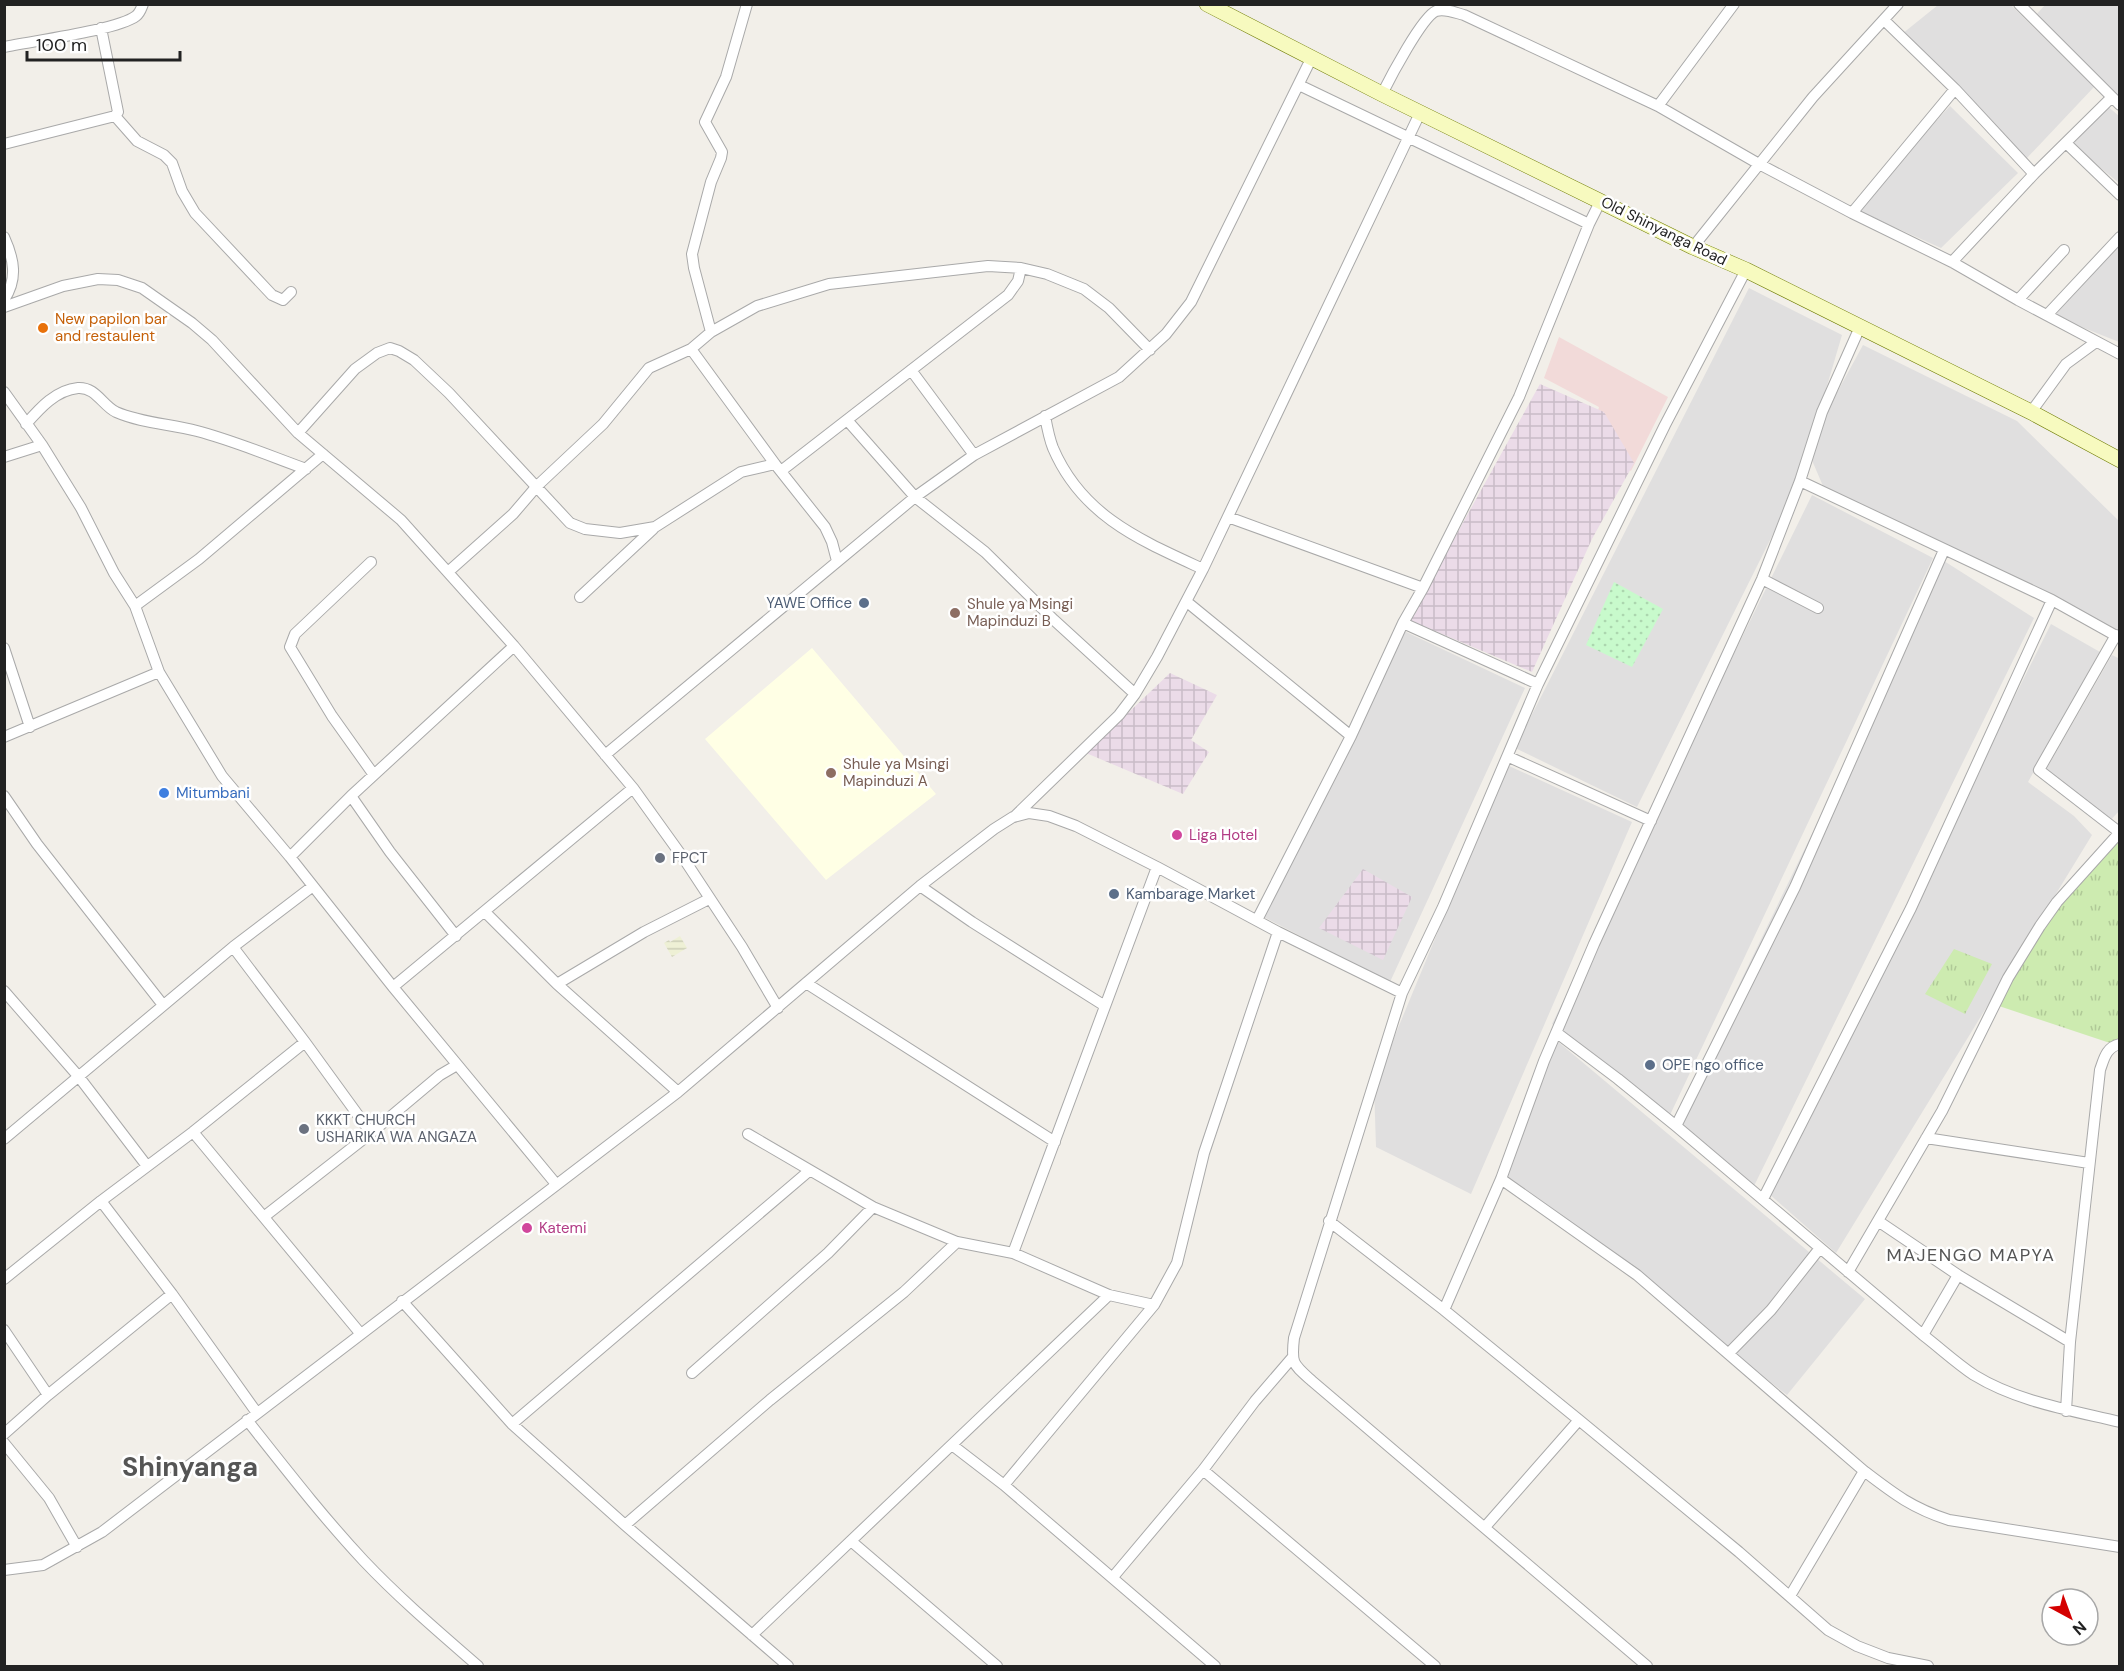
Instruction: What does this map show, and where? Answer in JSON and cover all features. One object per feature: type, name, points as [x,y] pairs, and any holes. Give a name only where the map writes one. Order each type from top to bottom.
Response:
[{"type":"main road","name":"Old Shinyanga Road","points":[[1207,4],[1420,113],[1693,247],[1746,270],[2031,412],[2120,460]]},
{"type":"street","points":[[4,47],[130,20],[139,15],[143,4]]},
{"type":"street","points":[[711,332],[692,254],[706,200],[722,152],[705,122],[726,77],[747,4]]},
{"type":"street","points":[[1658,106],[1734,4]]},
{"type":"street","points":[[1693,247],[1813,97],[1898,4]]},
{"type":"street","points":[[1952,262],[2034,174],[2066,143],[2116,101],[2025,7]]},
{"type":"street","points":[[1382,94],[1424,22],[1433,13],[1441,10],[1464,15],[1658,106],[1760,164],[1852,213],[1952,262],[2120,354]]},
{"type":"street","points":[[1884,20],[1955,89],[2034,174]]},
{"type":"street","points":[[4,144],[115,116],[118,112],[101,28]]},
{"type":"street","points":[[604,755],[915,497],[974,454],[1119,377],[1150,350],[1191,302],[1311,59]]},
{"type":"street","points":[[1299,85],[1589,224]]},
{"type":"street","points":[[1852,213],[1955,89]]},
{"type":"street","points":[[4,1570],[43,1565],[102,1532],[678,1092],[920,886],[994,829],[1014,817],[1119,715],[1135,694],[1203,569],[1420,113]]},
{"type":"street","points":[[115,116],[137,141],[164,155],[172,163],[182,191],[195,213],[272,295],[283,300],[291,292]]},
{"type":"street","points":[[2066,143],[2120,195]]},
{"type":"street","points":[[1257,920],[1352,736],[1402,623],[1423,588],[1519,397],[1589,224],[1601,200]]},
{"type":"street","points":[[4,237],[12,254],[14,273],[10,291],[4,300]]},
{"type":"street","points":[[2048,315],[2120,237]]},
{"type":"street","points":[[2018,300],[2064,250]]},
{"type":"street","points":[[448,572],[513,514],[537,486],[603,424],[649,368],[691,349],[711,332],[758,306],[829,284],[988,266],[1021,268],[1047,274],[1084,289],[1109,308],[1150,350]]},
{"type":"street","points":[[580,597],[655,527],[741,472],[778,467],[848,420],[1008,295],[1018,281],[1021,268]]},
{"type":"street","points":[[1647,1666],[1312,1382],[1298,1369],[1292,1358],[1294,1338],[1329,1221],[1402,993],[1443,907],[1509,757],[1538,684],[1665,425],[1746,270]]},
{"type":"street","points":[[4,307],[63,286],[98,279],[118,280],[142,288],[192,322],[212,340],[298,433],[401,520],[514,646],[633,788],[684,859],[742,947],[778,1008]]},
{"type":"street","points":[[1444,1310],[1501,1179],[1544,1061],[1593,944],[1762,579],[1800,481],[1822,412],[1860,327]]},
{"type":"street","points":[[2031,412],[2066,364],[2096,342]]},
{"type":"street","points":[[298,433],[355,369],[377,353],[390,348],[414,360],[449,393],[570,523],[585,529],[620,533],[655,527]]},
{"type":"street","points":[[691,349],[825,527],[837,561]]},
{"type":"street","points":[[911,370],[974,454]]},
{"type":"street","points":[[26,423],[54,397],[80,388],[91,390],[116,412],[226,439],[306,470]]},
{"type":"street","points":[[4,392],[42,445],[81,508],[114,573],[135,606],[159,672],[222,776],[290,856],[393,987],[556,1184]]},
{"type":"street","points":[[1045,416],[1052,445],[1062,468],[1091,506],[1154,547],[1203,569]]},
{"type":"street","points":[[848,420],[915,497],[985,552],[1054,620],[1135,694]]},
{"type":"street","points":[[4,458],[42,445]]},
{"type":"street","points":[[135,606],[199,559],[323,454]]},
{"type":"street","points":[[1800,481],[2052,600],[2118,636],[2039,770],[2119,832],[2057,902],[2040,926],[2008,978],[1942,1111],[1848,1272]]},
{"type":"street","points":[[1227,517],[1423,588]]},
{"type":"street","points":[[1676,1126],[1795,887],[1944,550]]},
{"type":"street","points":[[371,562],[295,634],[290,647],[332,716],[374,776]]},
{"type":"street","points":[[1762,579],[1818,608]]},
{"type":"street","points":[[1763,1199],[1911,908],[2052,600]]},
{"type":"street","points":[[1186,602],[1352,736]]},
{"type":"street","points":[[1402,623],[1538,684]]},
{"type":"street","points":[[290,856],[351,796],[514,646]]},
{"type":"street","points":[[4,648],[30,727]]},
{"type":"street","points":[[4,737],[159,672]]},
{"type":"street","points":[[1509,757],[1651,821]]},
{"type":"street","points":[[393,987],[633,788]]},
{"type":"street","points":[[4,796],[37,844],[163,1005]]},
{"type":"street","points":[[351,796],[390,852],[456,936]]},
{"type":"street","points":[[1014,817],[1029,813],[1049,816],[1076,826],[1278,932],[1402,993]]},
{"type":"street","points":[[1013,1254],[1157,867]]},
{"type":"street","points":[[4,1139],[233,947],[313,886]]},
{"type":"street","points":[[920,886],[972,922],[1105,1006]]},
{"type":"street","points":[[557,984],[644,932],[709,899]]},
{"type":"street","points":[[485,912],[557,984],[678,1092]]},
{"type":"street","points":[[1004,1485],[1154,1305],[1177,1263],[1204,1153],[1278,932]]},
{"type":"street","points":[[233,947],[371,1133]]},
{"type":"street","points":[[806,983],[1055,1142]]},
{"type":"street","points":[[4,991],[79,1077],[147,1166]]},
{"type":"street","points":[[1557,1033],[1676,1126],[1923,1335],[1974,1374],[2018,1395],[2066,1411],[2120,1422]]},
{"type":"street","points":[[4,1279],[305,1042]]},
{"type":"street","points":[[2066,1411],[2070,1342],[2100,1070],[2108,1050],[2120,1044]]},
{"type":"street","points":[[265,1216],[371,1133],[440,1075],[457,1065]]},
{"type":"street","points":[[193,1132],[360,1333]]},
{"type":"street","points":[[748,1134],[873,1207],[957,1242],[1013,1254],[1109,1295],[1154,1305]]},
{"type":"street","points":[[1926,1138],[2089,1163]]},
{"type":"street","points":[[512,1424],[808,1171]]},
{"type":"street","points":[[1501,1179],[1637,1275],[1898,1498],[1923,1511],[1949,1520],[2120,1547]]},
{"type":"street","points":[[101,1201],[172,1294],[257,1413]]},
{"type":"street","points":[[692,1373],[828,1253],[873,1207]]},
{"type":"street","points":[[1329,1221],[1444,1310],[1579,1420],[1739,1552],[1828,1630],[1857,1646],[1888,1658],[1928,1666]]},
{"type":"street","points":[[1878,1221],[1958,1275],[2070,1342]]},
{"type":"street","points":[[625,1525],[770,1400],[904,1292],[957,1242]]},
{"type":"street","points":[[1729,1353],[1772,1310],[1820,1248]]},
{"type":"street","points":[[1923,1335],[1958,1275]]},
{"type":"street","points":[[4,1434],[172,1294]]},
{"type":"street","points":[[752,1635],[1109,1295]]},
{"type":"street","points":[[402,1301],[512,1424],[788,1666]]},
{"type":"street","points":[[4,1330],[48,1395]]},
{"type":"street","points":[[1113,1577],[1203,1470],[1255,1401],[1292,1358]]},
{"type":"street","points":[[247,1420],[309,1500],[364,1561],[415,1612],[478,1666]]},
{"type":"street","points":[[1485,1527],[1579,1420]]},
{"type":"street","points":[[4,1443],[49,1498],[77,1547]]},
{"type":"street","points":[[952,1445],[1004,1485],[1215,1666]]},
{"type":"street","points":[[1203,1470],[1435,1666]]},
{"type":"street","points":[[1790,1596],[1864,1471]]},
{"type":"street","points":[[851,1542],[997,1666]]},
{"type":"shaded area","points":[[1938,5],[2011,5],[2094,87],[2026,159],[1897,38]]},
{"type":"shaded area","points":[[2045,5],[2119,5],[2119,101],[2035,16]]},
{"type":"shaded area","points":[[2105,104],[2119,116],[2119,183],[2069,142]]},
{"type":"shaded area","points":[[1950,106],[2018,173],[1941,248],[1854,209]]},
{"type":"shaded area","points":[[2119,244],[2119,342],[2054,316]]},
{"type":"shaded area","points":[[1749,288],[1842,335],[1798,484],[1637,807],[1515,748]]},
{"type":"shaded area","points":[[1559,337],[1668,397],[1631,471],[1590,441],[1599,407],[1544,378]]},
{"type":"shaded area","points":[[1863,345],[2017,421],[2119,521],[2119,644],[2045,599],[1823,486],[1811,458],[1815,433]]},
{"type":"shaded area","points":[[1540,384],[1604,412],[1634,463],[1592,539],[1532,672],[1409,620]]},
{"type":"shaded area","points":[[1812,495],[1933,558],[1670,1115],[1552,1024]]},
{"type":"shaded area","points":[[1944,561],[2034,618],[1753,1188],[1673,1121]]},
{"type":"shaded area","points":[[2051,624],[2100,652],[2028,782],[2074,816],[2092,835],[1836,1253],[1767,1192]]},
{"type":"shaded area","points":[[1404,631],[1525,688],[1390,982],[1262,916]]},
{"type":"shaded area","points":[[812,648],[936,794],[826,880],[705,739]]},
{"type":"shaded area","points":[[2112,655],[2120,659],[2119,811],[2109,822],[2043,775]]},
{"type":"shaded area","points":[[1170,673],[1217,695],[1191,740],[1209,752],[1183,794],[1086,753]]},
{"type":"shaded area","points":[[1507,765],[1632,822],[1471,1194],[1376,1147],[1374,1086]]},
{"type":"shaded area","points":[[1363,869],[1412,897],[1383,960],[1319,928]]},
{"type":"shaded area","points":[[680,936],[687,948],[672,957],[664,943]]},
{"type":"shaded area","points":[[1550,1035],[1865,1299],[1787,1395],[1498,1172]]},
{"type":"green space","points":[[1614,582],[1663,609],[1632,667],[1586,645]]},
{"type":"green space","points":[[2119,834],[2119,1046],[1993,1004],[2046,918]]},
{"type":"green space","points":[[1954,949],[1992,964],[1965,1014],[1925,994]]},
{"type":"place","name":"New papilon bar and restaulent","points":[[43,328]]},
{"type":"place","name":"YAWE Office","points":[[864,603]]},
{"type":"place","name":"Shule ya Msingi Mapinduzi B","points":[[955,613]]},
{"type":"place","name":"Shule ya Msingi Mapinduzi A","points":[[831,773]]},
{"type":"place","name":"Mitumbani","points":[[164,793]]},
{"type":"place","name":"Liga Hotel","points":[[1177,835]]},
{"type":"place","name":"FPCT","points":[[660,858]]},
{"type":"place","name":"Kambarage Market","points":[[1114,894]]},
{"type":"place","name":"OPE ngo office","points":[[1650,1065]]},
{"type":"place","name":"KKKT CHURCH USHARIKA WA ANGAZA","points":[[304,1129]]},
{"type":"place","name":"Katemi","points":[[527,1228]]},
{"type":"district","name":"MAJENGO MAPYA","points":[[1971,1255]]},
{"type":"district","name":"Shinyanga","points":[[190,1467]]}]
